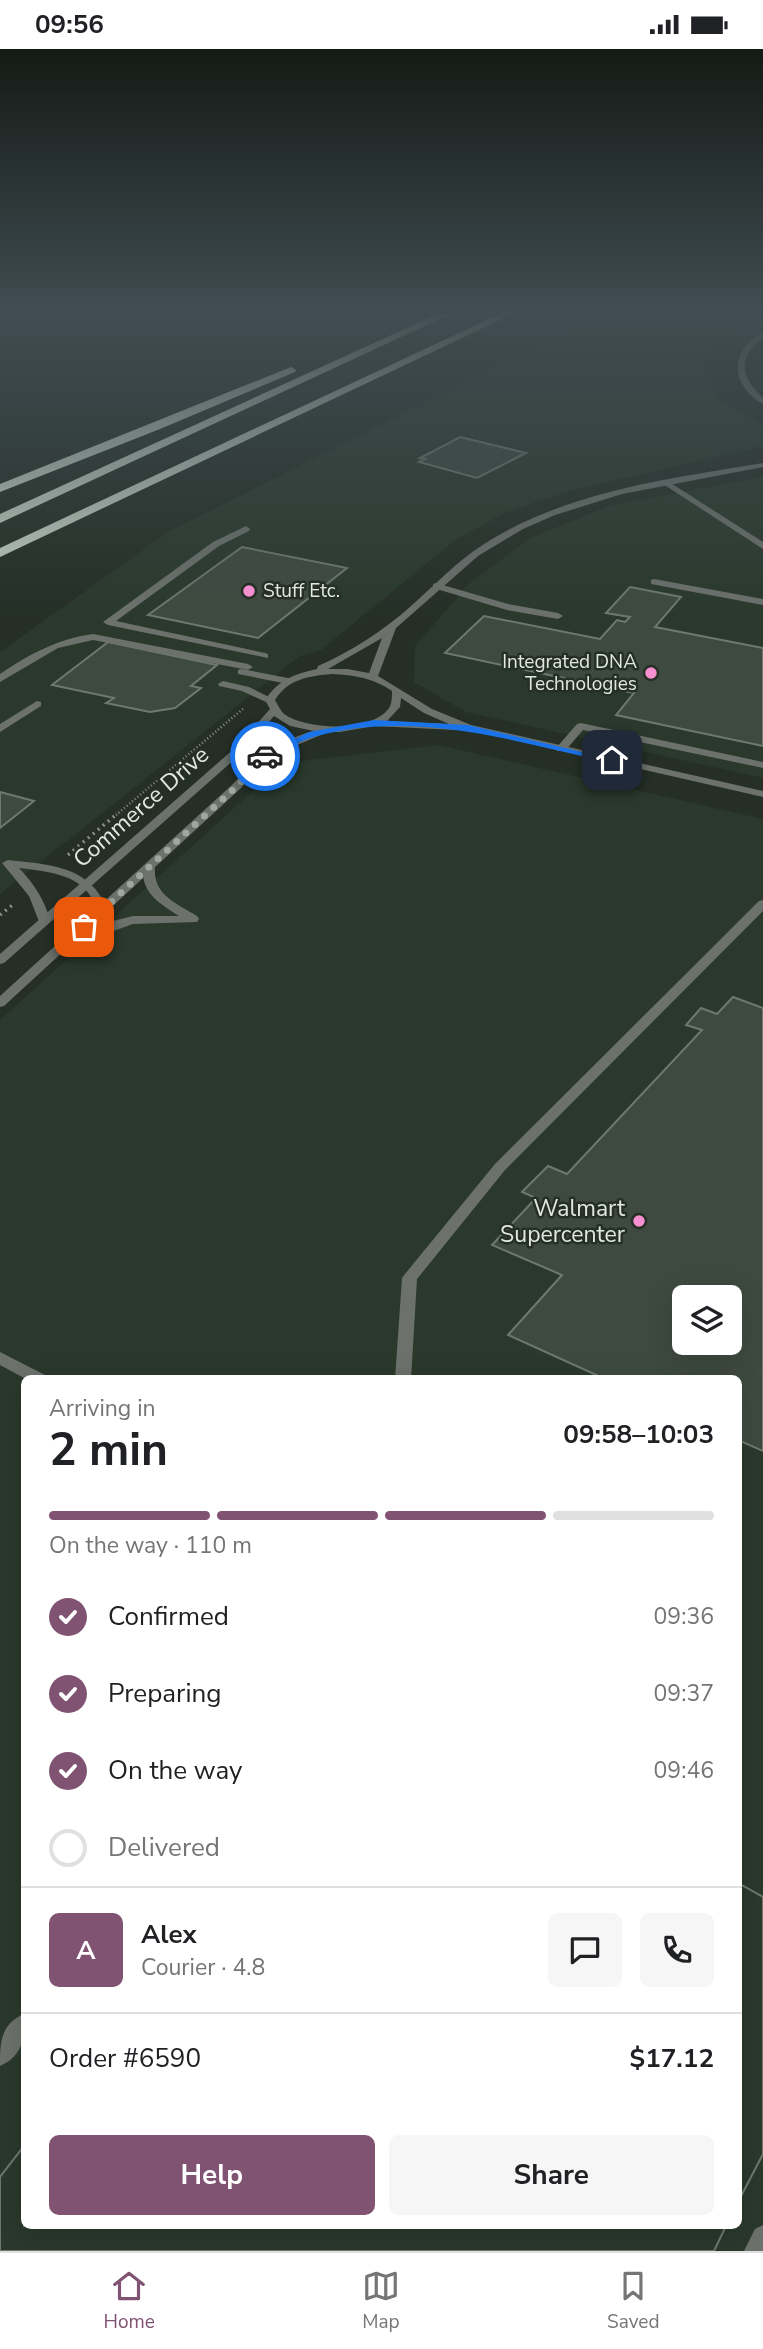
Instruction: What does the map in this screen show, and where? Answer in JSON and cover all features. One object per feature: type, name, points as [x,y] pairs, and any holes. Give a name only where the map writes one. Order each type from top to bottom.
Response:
[{"type":"highway","points":[[0,488],[187,414]]},
{"type":"highway","points":[[0,519],[227,414]]},
{"type":"highway","points":[[0,553],[295,414]]},
{"type":"highway","points":[[0,567],[215,451]]},
{"type":"street","points":[[291,680],[337,661],[391,628],[436,586],[486,546],[546,514],[619,492],[763,465]]},
{"type":"street","points":[[666,482],[763,546]]},
{"type":"street","points":[[246,529],[216,544],[108,622],[265,656]]},
{"type":"street","points":[[654,582],[763,602]]},
{"type":"street","points":[[436,586],[507,607],[558,616]]},
{"type":"street","points":[[373,676],[391,628]]},
{"type":"street","points":[[0,679],[51,645],[72,638],[93,637],[291,680],[332,671],[373,676],[388,683],[427,711],[468,727],[763,794]]},
{"type":"street","name":"Commerce Drive","points":[[0,960],[240,749],[272,705],[279,687],[291,680]]},
{"type":"street","points":[[223,684],[245,689],[297,724],[335,729],[374,723],[468,727]]},
{"type":"street","points":[[374,723],[396,709],[399,701],[397,692]]},
{"type":"street","points":[[0,729],[37,704]]},
{"type":"street","points":[[561,748],[581,726],[763,765]]},
{"type":"street","name":"Commerce Drive","points":[[0,1003],[237,786],[258,761],[312,734],[335,729]]},
{"type":"street","points":[[44,921],[40,901],[32,888],[8,863],[52,869],[87,881],[98,895],[102,910]]},
{"type":"street","points":[[65,944],[133,920],[192,919],[151,889],[146,880],[149,868]]},
{"type":"street","points":[[403,1375],[410,1278],[500,1167],[763,904]]},
{"type":"street","points":[[0,1359],[31,1375]]},
{"type":"street","points":[[0,2055],[21,2029]]},
{"type":"street","points":[[757,2251],[763,2237]]},
{"type":"path","points":[[61,860],[242,710],[245,705],[242,702]]},
{"type":"path","points":[[0,915],[19,899]]},
{"type":"shaded area","points":[[403,414],[743,414],[763,425],[763,446],[572,490],[504,513],[454,541],[321,650],[300,656],[0,894],[0,652],[168,532]]},
{"type":"shaded area","points":[[763,477],[763,778],[466,712],[414,682],[415,646],[471,582],[532,537],[612,505]]},
{"type":"shaded area","points":[[438,745],[763,819],[763,2251],[0,2251],[0,1020],[284,763]]},
{"type":"building","points":[[460,437],[526,453],[477,478],[419,462],[425,459],[420,458]]},
{"type":"building","name":"Stuff Etc.","points":[[242,547],[347,568],[258,638],[148,615]]},
{"type":"building","name":"Integrated DNA Technologies","points":[[630,587],[681,597],[655,627],[763,648],[763,746],[616,715],[634,693],[445,653],[484,616],[600,639],[617,620],[625,622],[630,617],[606,613]]},
{"type":"building","points":[[108,642],[217,665],[191,686],[201,688],[175,708],[150,712],[106,703],[114,698],[52,685]]},
{"type":"building","points":[[0,792],[34,801],[0,828]]},
{"type":"building","name":"Walmart Supercenter","points":[[733,997],[763,1008],[763,1451],[742,1442],[742,1375],[596,1375],[508,1335],[562,1275],[492,1245],[536,1198],[522,1192],[548,1166],[567,1174],[702,1030],[686,1025],[701,1008],[717,1014]]},
{"type":"building","points":[[742,1885],[763,1897],[763,2154],[742,2194]]},
{"type":"building","points":[[742,1885],[763,1897],[763,2154],[742,2194]]},
{"type":"building","points":[[21,2150],[21,2229],[725,2229],[714,2251],[0,2251],[0,2177]]},
{"type":"building","points":[[21,2150],[21,2229],[725,2229],[714,2251],[0,2251],[0,2177]]},
{"type":"way so far","points":[[84,927],[237,786],[265,756]]},
{"type":"place","name":"Stuff Etc.","points":[[249,591]]},
{"type":"place","name":"Integrated DNA Technologies","points":[[651,673]]},
{"type":"place","name":"Walmart Supercenter","points":[[639,1221]]},
{"type":"route","points":[[265,756],[312,734],[374,723],[468,727],[612,760]]}]
